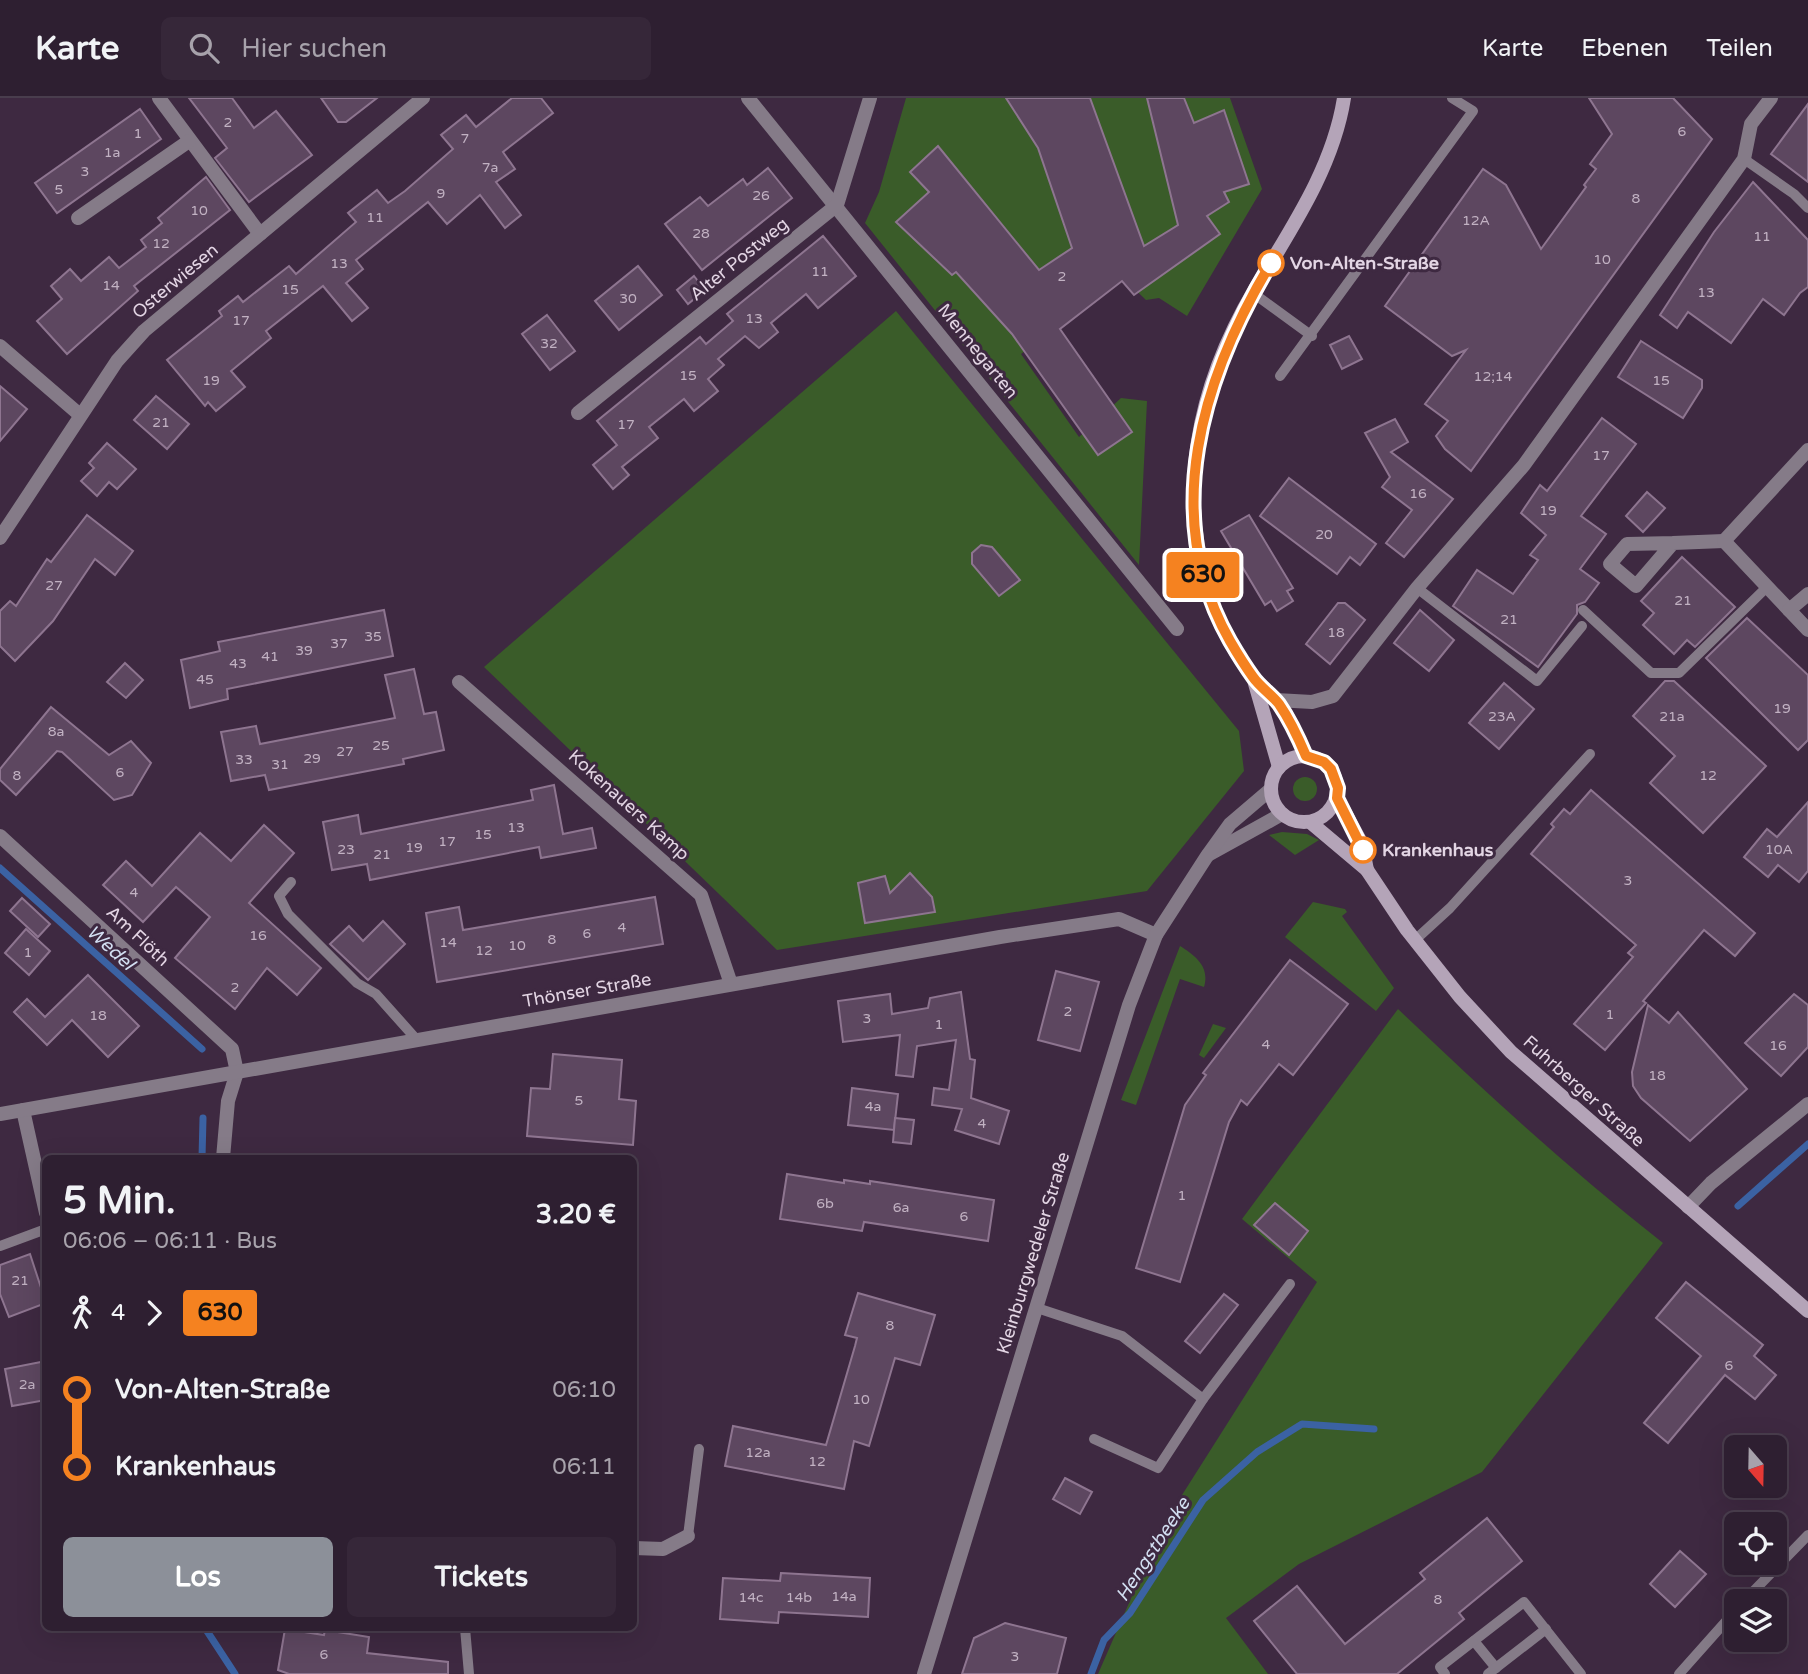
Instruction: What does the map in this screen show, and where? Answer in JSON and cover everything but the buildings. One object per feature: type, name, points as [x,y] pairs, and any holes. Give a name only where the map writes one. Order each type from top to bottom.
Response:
[{"type":"main road","points":[[1306,756],[1291,723],[1276,701],[1254,678],[1213,607],[1198,559],[1191,496],[1196,446],[1221,359],[1253,293],[1323,170],[1339,128],[1344,98]]},
{"type":"main road","points":[[1254,678],[1279,767]]},
{"type":"main road","points":[[1306,756],[1324,762],[1331,769],[1338,788],[1337,798],[1327,814],[1310,822],[1300,822],[1282,814],[1276,807],[1271,789],[1279,767],[1287,760],[1306,756]]},
{"type":"main road","name":"Fuhrberger Straße","points":[[1337,798],[1362,844],[1367,870]]},
{"type":"main road","name":"Fuhrberger Straße","points":[[1310,822],[1367,870],[1415,940],[1460,998],[1511,1052],[1808,1311]]},
{"type":"street","points":[[159,98],[260,234]]},
{"type":"street","name":"Osterwiesen","points":[[0,538],[117,361],[144,331],[423,98]]},
{"type":"street","name":"Mennegarten","points":[[748,98],[1177,629]]},
{"type":"street","points":[[836,205],[870,98]]},
{"type":"street","points":[[1276,701],[1312,702],[1333,696],[1418,588],[1524,465],[1744,159],[1751,124],[1771,98]]},
{"type":"street","points":[[78,218],[189,141]]},
{"type":"street","name":"Alter Postweg","points":[[578,413],[836,205]]},
{"type":"street","points":[[0,346],[80,415]]},
{"type":"street","points":[[1675,542],[1724,541],[1808,450]]},
{"type":"street","points":[[1724,541],[1808,630]]},
{"type":"street","points":[[1789,610],[1808,593]]},
{"type":"street","name":"Kokenauers Kamp","points":[[459,682],[701,895],[731,985]]},
{"type":"street","name":"Kleinburgwedeler Straße","points":[[924,1674],[1125,1017],[1156,935],[1230,824],[1271,789]]},
{"type":"street","name":"Kleinburgwedeler Straße","points":[[1207,856],[1282,814]]},
{"type":"street","name":"Am Flöth","points":[[0,836],[232,1049],[237,1072]]},
{"type":"street","name":"Thönser Straße","points":[[0,1114],[1119,919],[1156,935]]},
{"type":"street","points":[[223,1155],[228,1101],[237,1072]]},
{"type":"street","points":[[1688,1207],[1712,1183],[1808,1104]]},
{"type":"street","points":[[23,1110],[42,1195]]},
{"type":"street","points":[[637,1548],[663,1549],[688,1535]]},
{"type":"lane","points":[[1280,376],[1312,336],[1473,111],[1452,98]]},
{"type":"lane","points":[[1744,159],[1794,194],[1808,208]]},
{"type":"lane","points":[[1253,293],[1312,336]]},
{"type":"lane","points":[[1583,610],[1651,673],[1679,673],[1767,587]]},
{"type":"lane","points":[[1418,588],[1537,681],[1582,626]]},
{"type":"lane","points":[[1415,940],[1450,908],[1590,754]]},
{"type":"lane","points":[[291,882],[279,896],[288,914],[357,983],[376,994],[416,1040]]},
{"type":"lane","points":[[0,1246],[42,1230]]},
{"type":"lane","points":[[1094,1439],[1158,1468],[1203,1399],[1290,1284]]},
{"type":"lane","points":[[1037,1308],[1122,1336],[1203,1399]]},
{"type":"lane","points":[[688,1535],[699,1449]]},
{"type":"lane","points":[[1756,1589],[1808,1535]]},
{"type":"lane","points":[[1446,1674],[1440,1667],[1524,1602],[1581,1674]]},
{"type":"lane","points":[[1679,1674],[1724,1622]]},
{"type":"lane","points":[[1474,1641],[1492,1671],[1546,1629]]},
{"type":"lane","points":[[465,1631],[469,1674]]},
{"type":"green space","points":[[906,98],[1230,98],[1262,189],[1187,316],[1159,298],[1146,300],[1121,276],[1021,354],[1079,437],[1121,398],[1147,401],[1139,565],[865,223],[879,192]]},
{"type":"green space","points":[[896,311],[1239,731],[1244,771],[1147,891],[777,950],[484,667]]},
{"type":"green space","points":[[1305,777],[1314,780],[1317,789],[1314,798],[1305,801],[1296,798],[1293,789],[1296,780]]},
{"type":"green space","points":[[1282,832],[1307,834],[1319,840],[1295,855],[1269,835]]},
{"type":"green space","points":[[1313,902],[1345,909],[1347,912],[1342,916],[1394,988],[1376,1011],[1285,937]]},
{"type":"green space","points":[[1180,946],[1196,958],[1203,968],[1204,987],[1180,979],[1136,1105],[1121,1100]]},
{"type":"green space","points":[[1398,1009],[1528,1129],[1663,1243],[1482,1472],[1299,1564],[1226,1618],[1268,1674],[1098,1674],[1163,1525],[1317,1282],[1242,1219]]},
{"type":"green space","points":[[1213,1024],[1226,1028],[1204,1058],[1199,1055]]},
{"type":"waterway","name":"Wedel","points":[[0,868],[202,1049]]},
{"type":"waterway","name":"Wedel","points":[[202,1155],[203,1118]]},
{"type":"waterway","name":"Hengstbeeke","points":[[1738,1206],[1808,1144]]},
{"type":"waterway","name":"Hengstbeeke","points":[[1091,1674],[1104,1640],[1130,1613],[1203,1500],[1257,1452],[1302,1424],[1374,1429]]},
{"type":"waterway","name":"Wedel","points":[[207,1631],[235,1674]]},
{"type":"bus line","name":"630","points":[[1271,263],[1253,293],[1221,359],[1206,405],[1196,446],[1191,496],[1198,559],[1213,607],[1254,678],[1276,701],[1291,723],[1306,756],[1315,757],[1331,769],[1336,778],[1337,798],[1356,831],[1363,850]]},
{"type":"place","name":"Von-Alten-Straße","points":[[1271,263]]},
{"type":"place","name":"Krankenhaus","points":[[1363,850]]}]
